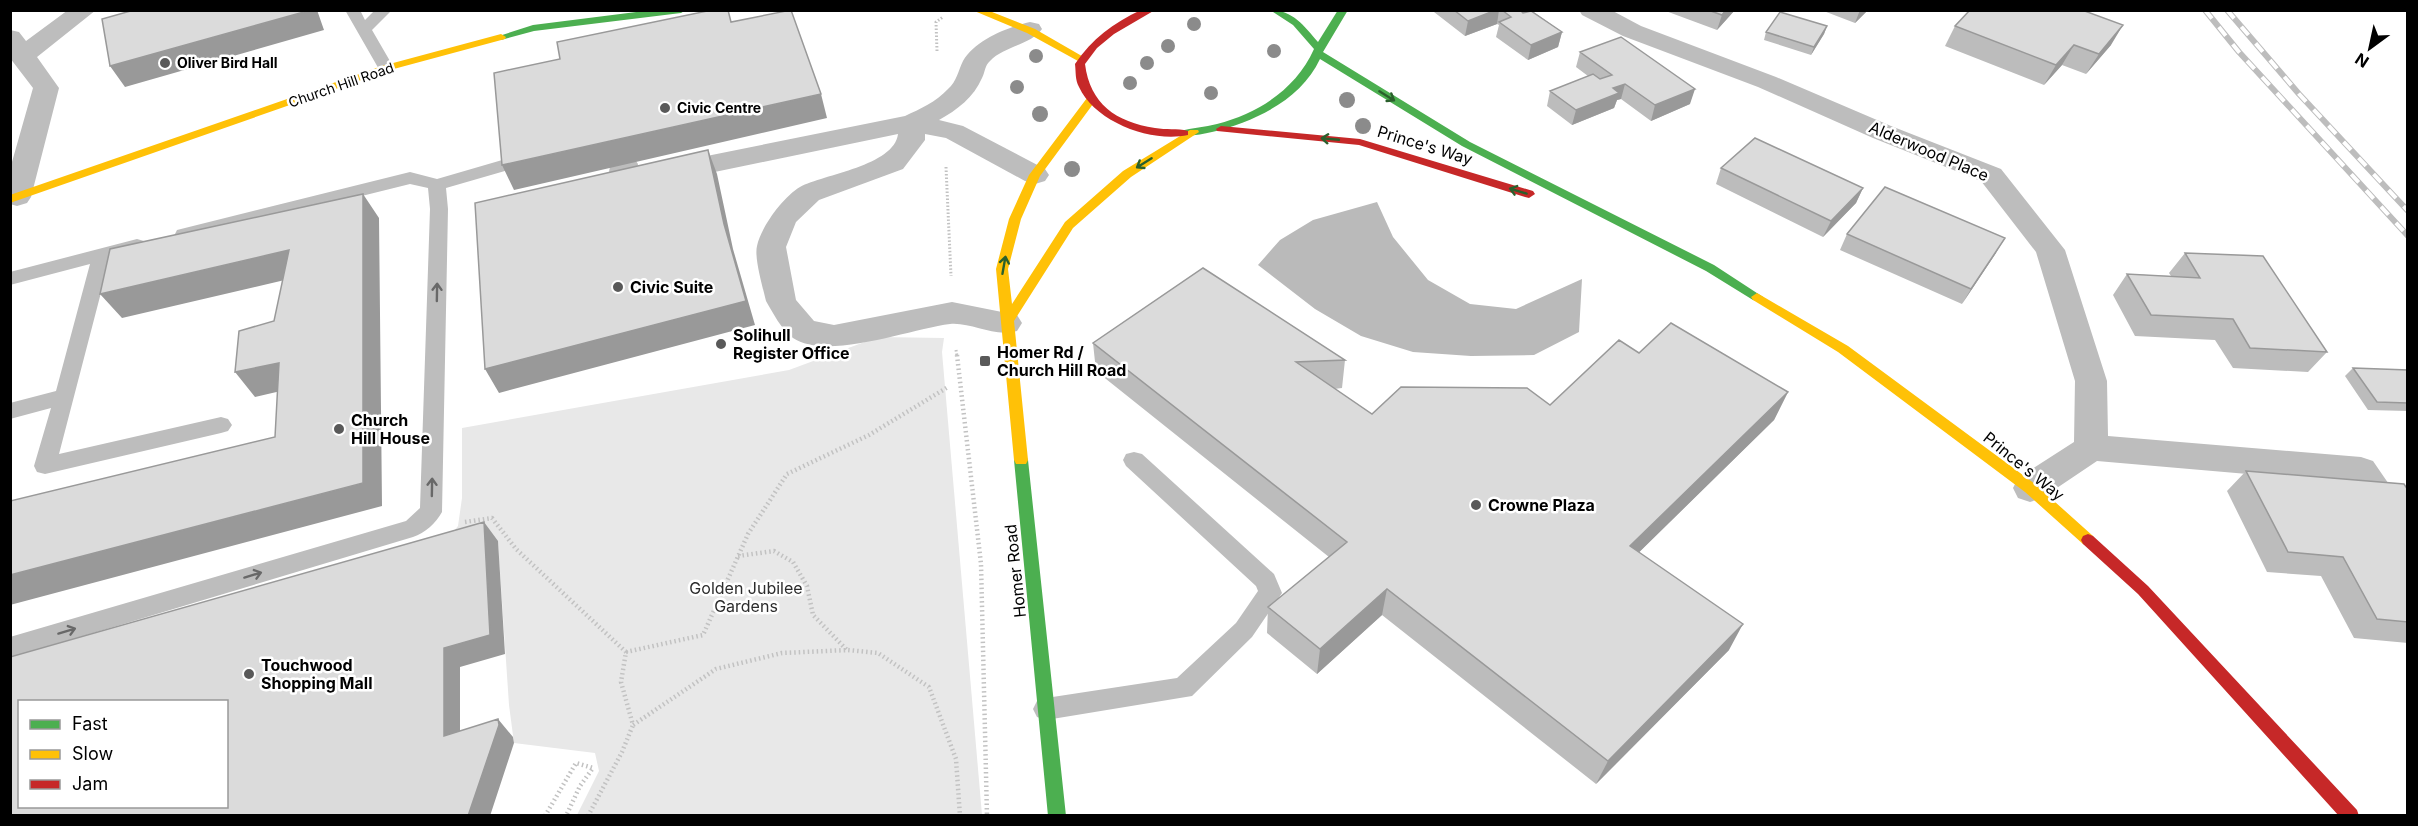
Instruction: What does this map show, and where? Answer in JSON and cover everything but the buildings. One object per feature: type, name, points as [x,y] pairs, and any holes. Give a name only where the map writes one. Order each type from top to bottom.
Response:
[{"type":"street","points":[[14,198],[46,88],[16,47],[84,10]]},
{"type":"street","name":"Church Hill Road","points":[[14,198],[386,68],[533,28],[681,10]]},
{"type":"street","points":[[977,10],[1030,29],[1082,59]]},
{"type":"street","points":[[1123,10],[1144,13]]},
{"type":"street","name":"Prince's Way","points":[[1275,10],[1297,23],[1319,52],[1466,144],[1710,268],[1843,349],[2030,488],[2143,590],[2351,816]]},
{"type":"street","points":[[1144,13],[1106,34],[1082,59],[1079,73],[1091,100],[1113,119],[1141,129],[1194,132],[1221,129],[1257,111],[1295,87],[1311,72],[1319,52],[1343,10]]},
{"type":"street","name":"Alderwood Place","points":[[1591,10],[1632,30],[1767,82],[1882,132],[1991,175],[2050,250],[2091,381],[2091,448]]},
{"type":"street","points":[[946,121],[971,76],[974,63],[981,55],[1030,29]]},
{"type":"street","name":"Homer Road","points":[[1057,816],[1002,269],[1015,219],[1035,175],[1091,100]]},
{"type":"street","points":[[624,164],[624,183],[913,123],[946,121],[992,154],[1035,175]]},
{"type":"street","points":[[913,123],[911,140],[893,163],[809,194],[784,218],[771,247],[782,301],[795,322],[805,331],[834,336],[952,313],[1006,323],[1069,225],[1127,174],[1194,132]]},
{"type":"street","name":"Prince's Way","points":[[1221,129],[1360,142],[1614,220]]},
{"type":"street","points":[[2030,488],[2091,448],[2361,470],[2408,542]]},
{"type":"lane","points":[[352,10],[386,68]]},
{"type":"lane","points":[[363,30],[385,10]]},
{"type":"lane","points":[[10,279],[410,178],[437,185],[513,163]]},
{"type":"lane","points":[[10,648],[413,528],[431,512],[439,209],[437,185]]},
{"type":"lane","points":[[102,254],[45,466],[221,425]]},
{"type":"lane","points":[[10,411],[65,396]]},
{"type":"lane","points":[[1046,709],[1183,688],[1244,630],[1270,593],[1266,581],[1134,460]]},
{"type":"path","points":[[950,10],[936,22],[946,121],[952,313],[981,564],[987,816]]},
{"type":"path","points":[[626,652],[703,635],[747,534],[787,474],[869,435],[948,387]]},
{"type":"path","points":[[413,528],[492,518],[516,549],[626,652]]},
{"type":"path","points":[[738,556],[774,551],[793,562],[807,586],[813,615],[848,651]]},
{"type":"path","points":[[588,816],[622,752],[633,725],[716,669],[782,653],[848,651],[878,653],[929,687],[956,759],[960,816]]},
{"type":"path","points":[[626,652],[621,682],[633,725]]},
{"type":"path","points":[[545,816],[576,763],[593,768],[580,786],[566,816]]},
{"type":"green space","name":"Golden Jubilee Gardens","points":[[878,337],[944,338],[942,352],[982,815],[577,815],[599,771],[595,753],[514,743],[509,705],[498,542],[430,561],[458,526],[462,498],[462,428],[789,370]]},
{"type":"shaded area","points":[[1377,202],[1393,237],[1428,280],[1470,304],[1516,309],[1582,279],[1579,332],[1534,355],[1471,356],[1413,352],[1361,336],[1315,309],[1258,265],[1280,240],[1313,220]]},
{"type":"railway","points":[[2205,10],[2239,52],[2408,236]]},
{"type":"railway","points":[[2227,10],[2299,94],[2408,211]]},
{"type":"traffic: fast","points":[[501,37],[533,28],[681,10]]},
{"type":"traffic: fast","points":[[1184,133],[1223,126],[1264,109],[1298,83],[1311,67],[1319,49],[1297,23],[1275,10]]},
{"type":"traffic: fast","points":[[1319,49],[1343,10]]},
{"type":"traffic: fast","points":[[1319,54],[1466,144],[1710,268],[1757,297]]},
{"type":"traffic: fast","points":[[1021,460],[1057,816]]},
{"type":"traffic: slow","points":[[977,10],[1031,31],[1082,59]]},
{"type":"traffic: slow","points":[[10,199],[386,68],[501,37]]},
{"type":"traffic: slow","points":[[1021,460],[1002,269],[1015,219],[1035,175],[1091,100]]},
{"type":"traffic: slow","points":[[1006,323],[1069,225],[1127,174],[1194,132]]},
{"type":"traffic: slow","points":[[1757,297],[1843,349],[2030,488],[2088,540]]},
{"type":"traffic: jam","points":[[1150,10],[1110,31],[1086,54],[1080,64],[1082,82],[1092,99],[1114,118],[1141,128],[1184,133]]},
{"type":"traffic: jam","points":[[1221,129],[1360,142],[1529,194]]},
{"type":"traffic: jam","points":[[2088,540],[2143,590],[2351,816]]},
{"type":"place","name":"Oliver Bird Hall","points":[[165,63]]},
{"type":"place","name":"Civic Centre","points":[[665,108]]},
{"type":"place","name":"Civic Suite","points":[[618,287]]},
{"type":"place","name":"Solihull Register Office","points":[[721,344]]},
{"type":"place","name":"Homer Rd / Church Hill Road","points":[[985,361]]},
{"type":"place","name":"Church Hill House","points":[[339,429]]},
{"type":"place","name":"Crowne Plaza","points":[[1476,505]]},
{"type":"place","name":"Touchwood Shopping Mall","points":[[249,674]]}]
